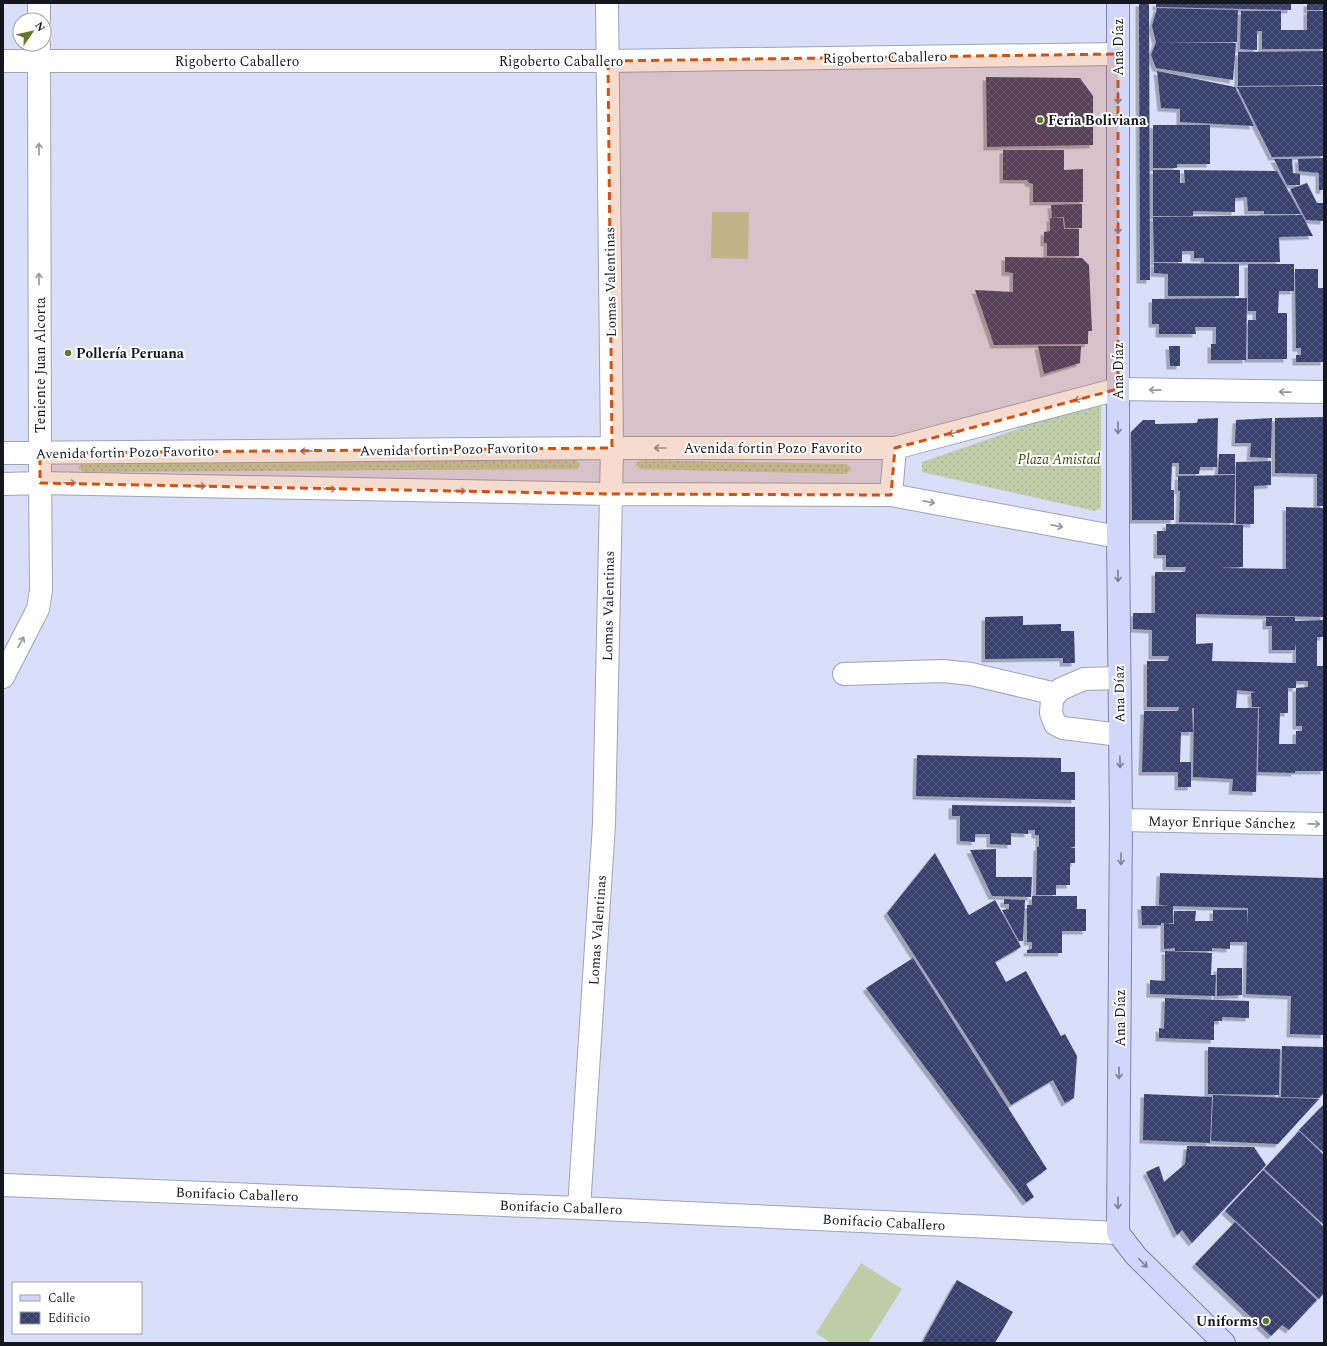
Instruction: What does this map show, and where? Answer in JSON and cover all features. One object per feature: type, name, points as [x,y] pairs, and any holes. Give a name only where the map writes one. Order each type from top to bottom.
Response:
[{"type":"main road","name":"Ana Díaz","points":[[1118,3],[1118,537],[1121,820],[1118,1233]]},
{"type":"main road","points":[[1118,1233],[1136,1256],[1224,1343]]},
{"type":"street","name":"Lomas Valentinas","points":[[579,1208],[604,824],[612,448],[607,3]]},
{"type":"street","name":"Rigoberto Caballero","points":[[3,61],[39,52],[608,61],[1118,54]]},
{"type":"street","name":"Teniente Juan Alcorta","points":[[3,677],[34,618],[40,601],[41,590],[39,52]]},
{"type":"street","name":"Avenida fortin Pozo Favorito","points":[[3,453],[612,448],[894,448],[1118,389],[1324,392]]},
{"type":"street","points":[[891,495],[894,448]]},
{"type":"street","name":"Avenida fortin Pozo Favorito","points":[[3,484],[40,483],[611,494],[891,495],[1118,537]]},
{"type":"street","points":[[844,674],[942,671],[971,674],[1056,694]]},
{"type":"street","points":[[1119,678],[1084,679],[1062,689],[1052,700],[1051,713],[1055,724],[1063,728],[1120,734]]},
{"type":"street","name":"Mayor Enrique Sánchez","points":[[1121,820],[1324,824]]},
{"type":"street","name":"Bonifacio Caballero","points":[[3,1185],[579,1208],[1118,1233]]},
{"type":"highlighted area","points":[[1118,54],[1118,389],[895,448],[891,495],[611,494],[40,483],[40,453],[612,448],[608,61]]},
{"type":"green space","points":[[712,212],[749,212],[748,259],[711,258]]},
{"type":"green space","name":"Plaza Amistad","points":[[1096,402],[1101,405],[1101,508],[1095,511],[922,472],[922,462]]},
{"type":"green space","points":[[576,460],[580,464],[578,469],[83,472],[79,469],[79,466],[83,463]]},
{"type":"green space","points":[[641,460],[846,464],[851,468],[851,470],[846,474],[641,469],[636,465],[636,463]]},
{"type":"green space","points":[[861,1263],[902,1289],[868,1343],[831,1343],[816,1333]]},
{"type":"building","points":[[1139,3],[1149,3],[1150,280],[1140,280]]},
{"type":"building","points":[[1156,3],[1291,3],[1291,10],[1156,7]]},
{"type":"building","points":[[1307,3],[1324,3],[1324,10],[1307,10]]},
{"type":"building","points":[[1157,8],[1238,10],[1237,42],[1156,42],[1152,26]]},
{"type":"building","points":[[1241,11],[1281,11],[1281,30],[1307,30],[1307,11],[1324,11],[1324,49],[1262,49],[1262,31],[1257,31],[1257,50],[1240,49]]},
{"type":"building","points":[[1156,42],[1236,43],[1233,80],[1156,68],[1151,55]]},
{"type":"building","points":[[1324,51],[1324,85],[1238,86],[1238,52]]},
{"type":"building","points":[[1157,71],[1235,87],[1254,126],[1180,122],[1180,109],[1161,108]]},
{"type":"building","name":"Feria Boliviana","points":[[986,77],[1080,78],[1093,96],[1093,145],[987,147]]},
{"type":"building","points":[[1324,86],[1324,156],[1272,157],[1237,87]]},
{"type":"building","points":[[1153,125],[1210,125],[1210,164],[1177,164],[1177,168],[1153,168]]},
{"type":"building","points":[[1003,150],[1064,150],[1064,170],[1083,169],[1083,202],[1033,202],[1033,184],[1029,183],[1027,180],[1003,180]]},
{"type":"building","points":[[1324,158],[1324,190],[1319,190],[1319,173],[1299,171],[1298,159]]},
{"type":"building","points":[[1274,159],[1292,159],[1293,173],[1300,174],[1300,185],[1287,185]]},
{"type":"building","points":[[1153,170],[1180,170],[1180,183],[1185,183],[1184,170],[1277,171],[1301,214],[1264,214],[1264,211],[1248,211],[1247,197],[1235,198],[1235,212],[1193,211],[1193,216],[1153,216]]},
{"type":"building","points":[[1307,183],[1317,203],[1324,203],[1324,221],[1306,220],[1290,189]]},
{"type":"building","points":[[1082,204],[1082,228],[1065,228],[1064,217],[1052,218],[1051,205]]},
{"type":"building","points":[[1302,215],[1313,236],[1279,237],[1280,262],[1204,262],[1204,258],[1194,258],[1194,251],[1182,251],[1182,262],[1154,262],[1153,217]]},
{"type":"building","points":[[1050,218],[1063,218],[1064,229],[1079,229],[1079,256],[1047,256],[1047,243],[1044,243],[1044,232],[1050,231]]},
{"type":"building","points":[[1005,257],[1082,258],[1089,265],[1092,331],[1088,331],[1088,344],[994,345],[975,290],[1013,292],[1013,273],[1005,272]]},
{"type":"building","points":[[1154,263],[1239,264],[1239,296],[1168,296],[1168,274],[1154,273]]},
{"type":"building","points":[[1248,264],[1294,264],[1294,291],[1279,291],[1278,313],[1287,313],[1287,359],[1248,359],[1248,320],[1256,320],[1256,311],[1248,311]]},
{"type":"building","points":[[1295,269],[1318,269],[1318,288],[1324,288],[1324,362],[1296,362],[1296,355],[1301,355],[1301,348],[1296,348]]},
{"type":"building","points":[[1247,298],[1246,360],[1211,360],[1211,344],[1216,344],[1216,327],[1195,327],[1196,334],[1159,334],[1159,324],[1152,324],[1152,299]]},
{"type":"building","points":[[1038,346],[1081,346],[1080,363],[1044,374]]},
{"type":"building","points":[[1169,346],[1180,346],[1180,366],[1170,366]]},
{"type":"building","points":[[1324,417],[1324,506],[1317,506],[1317,474],[1275,473],[1275,418]]},
{"type":"building","points":[[1218,418],[1217,467],[1200,467],[1199,474],[1179,474],[1179,463],[1172,463],[1171,490],[1174,490],[1174,520],[1132,520],[1131,432],[1143,420],[1155,420],[1155,424],[1197,423],[1198,419]]},
{"type":"building","points":[[1272,418],[1271,458],[1250,457],[1251,443],[1235,443],[1236,420]]},
{"type":"building","points":[[1219,454],[1235,454],[1235,474],[1218,474]]},
{"type":"building","points":[[1271,461],[1271,485],[1254,486],[1254,524],[1236,524],[1236,462]]},
{"type":"building","points":[[1235,475],[1234,523],[1179,522],[1180,491],[1178,491],[1178,476]]},
{"type":"building","points":[[1286,507],[1324,508],[1324,617],[1196,614],[1196,644],[1213,643],[1212,661],[1296,663],[1296,643],[1295,650],[1272,650],[1272,626],[1266,626],[1266,617],[1295,617],[1295,621],[1324,620],[1324,637],[1317,637],[1317,666],[1324,666],[1324,771],[1295,771],[1295,773],[1258,772],[1259,708],[1261,707],[1252,707],[1251,693],[1256,692],[1237,690],[1236,708],[1258,708],[1256,792],[1232,791],[1233,779],[1193,777],[1194,708],[1192,708],[1193,732],[1181,732],[1180,762],[1191,762],[1191,787],[1178,787],[1178,772],[1142,772],[1144,711],[1178,711],[1179,707],[1147,707],[1147,661],[1168,661],[1169,656],[1152,656],[1152,630],[1133,629],[1133,613],[1155,613],[1155,572],[1185,572],[1186,567],[1166,567],[1166,555],[1157,555],[1157,531],[1166,531],[1166,524],[1243,525],[1243,567],[1219,568],[1286,569]],"holes":[[[1296,681],[1308,681],[1308,687],[1296,688]],[[1288,688],[1296,688],[1296,726],[1302,726],[1302,731],[1296,731],[1296,744],[1279,744],[1280,713],[1288,713]]]},
{"type":"building","points":[[1023,616],[1023,625],[1061,624],[1061,631],[1074,631],[1075,663],[1063,663],[1063,658],[985,659],[985,617]]},
{"type":"building","points":[[917,755],[1061,758],[1061,772],[1075,772],[1075,800],[916,796]]},
{"type":"building","points":[[952,805],[1075,807],[1075,847],[1069,847],[1075,848],[1075,863],[1070,863],[1070,885],[1056,885],[1056,895],[1036,895],[1037,847],[1039,847],[1039,835],[1035,835],[1035,830],[1028,830],[1028,834],[1011,833],[1011,845],[990,844],[990,834],[975,834],[975,842],[960,841],[960,816],[952,816]]},
{"type":"building","points":[[996,849],[996,877],[1032,877],[1031,897],[992,896],[970,850]]},
{"type":"building","points":[[935,853],[969,915],[995,900],[1021,947],[995,962],[1006,982],[1026,971],[1061,1036],[1065,1034],[1077,1056],[1074,1098],[1065,1103],[1053,1080],[1011,1105],[887,913]]},
{"type":"building","points":[[1160,873],[1324,878],[1324,1035],[1290,1034],[1291,996],[1246,994],[1247,942],[1230,942],[1230,949],[1212,948],[1212,951],[1175,951],[1175,948],[1164,949],[1164,923],[1161,923],[1161,925],[1142,925],[1141,906],[1170,906],[1159,905]],"holes":[[[1173,906],[1248,908],[1247,926],[1247,910],[1213,910],[1213,921],[1195,921],[1196,911],[1174,911],[1174,924],[1164,923],[1173,923]]]},
{"type":"building","points":[[1032,896],[1077,896],[1077,909],[1086,909],[1086,931],[1062,931],[1062,953],[1027,953],[1027,950],[1032,949],[1032,942],[1027,942],[1027,905],[1032,905]]},
{"type":"building","points":[[1004,899],[1025,900],[1023,941],[1019,941],[1002,910],[1009,909],[1009,904],[1004,904]]},
{"type":"building","points":[[1165,951],[1212,953],[1211,975],[1216,975],[1215,996],[1150,994],[1150,980],[1165,981]]},
{"type":"building","points":[[913,958],[1047,1169],[1026,1184],[1034,1197],[1026,1202],[866,988]]},
{"type":"building","points":[[1217,968],[1242,968],[1242,995],[1217,996]]},
{"type":"building","points":[[1165,998],[1249,1001],[1249,1018],[1222,1017],[1222,1021],[1214,1021],[1214,1040],[1159,1038],[1159,1028],[1164,1029]]},
{"type":"building","points":[[1282,1046],[1324,1047],[1324,1093],[1319,1098],[1281,1097]]},
{"type":"building","points":[[1208,1047],[1280,1049],[1279,1095],[1208,1094]]},
{"type":"building","points":[[1144,1094],[1212,1097],[1210,1143],[1143,1140]]},
{"type":"building","points":[[1213,1095],[1319,1099],[1278,1144],[1211,1141]]},
{"type":"building","points":[[1324,1104],[1324,1153],[1299,1130]]},
{"type":"building","points":[[1299,1131],[1324,1155],[1324,1225],[1264,1169]]},
{"type":"building","points":[[1187,1146],[1254,1147],[1266,1165],[1192,1243],[1182,1230],[1177,1235],[1146,1172],[1159,1166],[1164,1182],[1185,1164]]},
{"type":"building","points":[[1263,1170],[1324,1227],[1324,1293],[1319,1299],[1225,1211]]},
{"type":"building","points":[[1235,1222],[1317,1300],[1289,1330],[1282,1325],[1271,1336],[1195,1264]]},
{"type":"building","points":[[957,1280],[1013,1312],[995,1343],[922,1343]]},
{"type":"place","name":"Feria Boliviana","points":[[1040,120]]},
{"type":"place","name":"Pollería Peruana","points":[[68,353]]},
{"type":"place","name":"Uniforms","points":[[1266,1321]]}]
